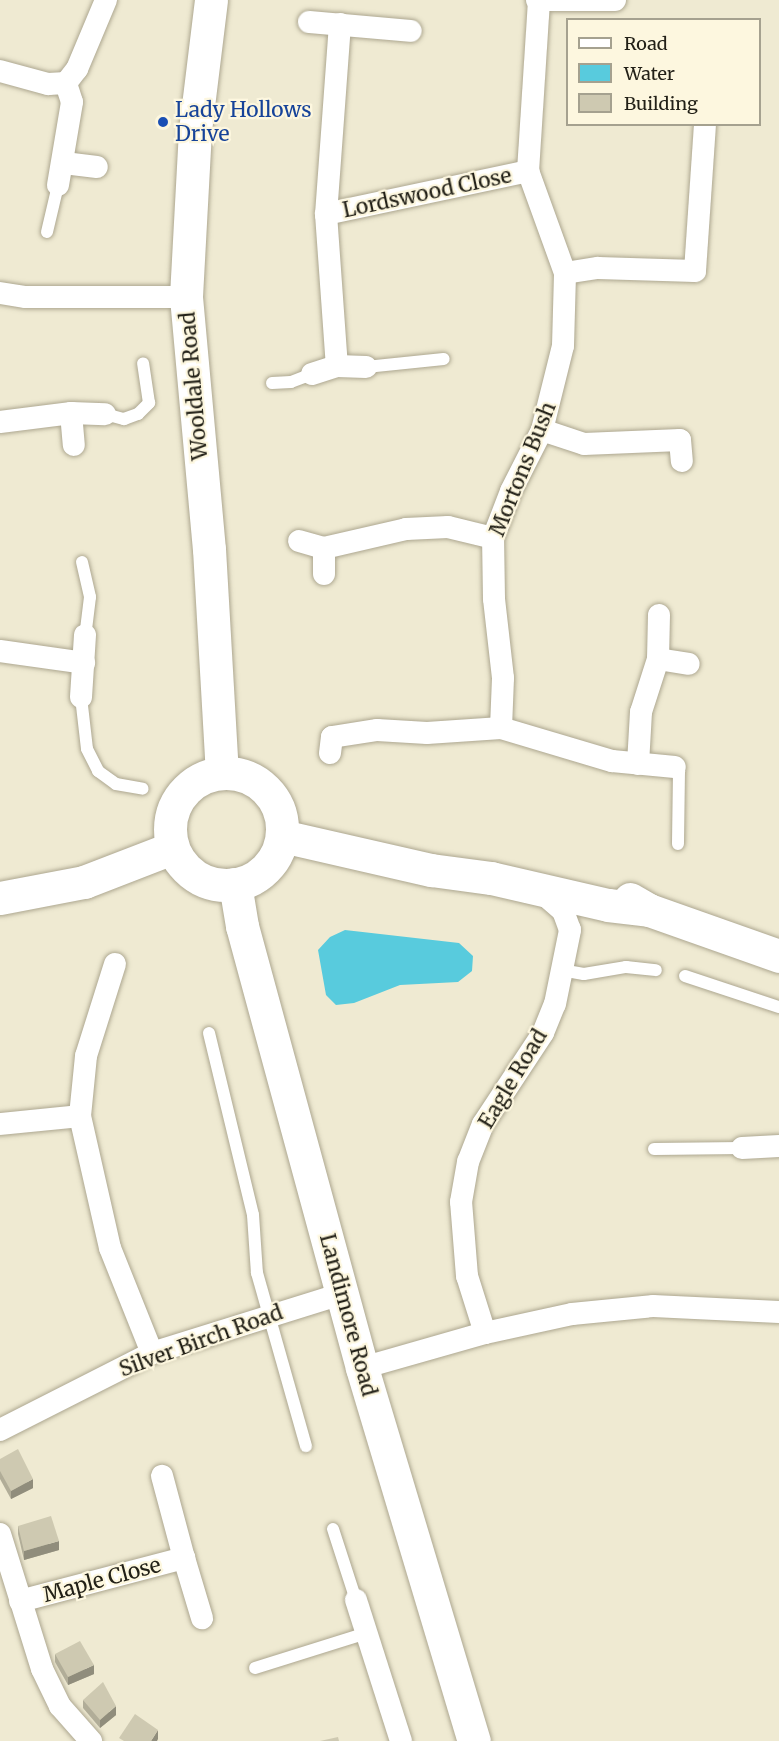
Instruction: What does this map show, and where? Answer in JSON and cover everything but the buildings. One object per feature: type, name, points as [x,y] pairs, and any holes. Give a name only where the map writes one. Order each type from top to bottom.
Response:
[{"type":"street","points":[[0,71],[48,84],[66,82],[77,69],[106,0]]},
{"type":"street","name":"Wooldale Road","points":[[211,0],[195,129],[186,297],[209,549],[222,772]]},
{"type":"street","points":[[538,0],[615,0]]},
{"type":"street","name":"Mortons Bush","points":[[501,728],[503,678],[494,599],[493,538],[511,491],[542,430],[563,346],[565,273],[528,171],[538,0]]},
{"type":"street","points":[[309,22],[411,31]]},
{"type":"street","name":"Lordswood Close","points":[[337,366],[326,214],[340,24]]},
{"type":"street","points":[[66,82],[72,102],[61,174],[97,168]]},
{"type":"street","points":[[565,273],[598,268],[695,271],[705,126]]},
{"type":"street","name":"Lordswood Close","points":[[326,214],[528,171]]},
{"type":"street","points":[[0,293],[26,297],[186,297]]},
{"type":"street","points":[[312,374],[337,366],[366,367]]},
{"type":"street","points":[[0,422],[70,413],[105,414]]},
{"type":"street","points":[[70,413],[74,445]]},
{"type":"street","points":[[542,430],[584,444],[680,441],[682,461]]},
{"type":"street","points":[[299,541],[324,548],[406,529],[448,527],[493,538]]},
{"type":"street","points":[[324,548],[324,574]]},
{"type":"street","points":[[638,764],[641,712],[658,659],[659,615]]},
{"type":"street","points":[[81,697],[85,635]]},
{"type":"street","points":[[0,651],[84,663]]},
{"type":"street","points":[[658,659],[689,664]]},
{"type":"street","points":[[330,753],[332,737],[377,730],[427,733],[501,728],[612,761],[675,767]]},
{"type":"street","points":[[222,772],[242,775],[260,783],[273,798],[281,816],[282,836],[267,868],[252,879],[235,885],[216,885],[197,878],[182,865],[172,848],[169,827],[179,798],[202,777],[222,772]]},
{"type":"street","points":[[282,836],[431,870],[492,878],[608,905],[649,910]]},
{"type":"street","points":[[0,898],[84,882],[172,848]]},
{"type":"street","points":[[492,878],[538,877],[588,885],[620,894],[649,910],[779,956]]},
{"type":"street","name":"Landimore Road","points":[[235,885],[242,926],[362,1368],[474,1741]]},
{"type":"street","points":[[537,890],[553,898],[564,911],[570,930],[586,914],[608,905]]},
{"type":"street","name":"Eagle Road","points":[[485,1333],[467,1276],[461,1236],[460,1202],[468,1162],[483,1124],[543,1033],[555,1004],[570,930]]},
{"type":"street","points":[[115,964],[86,1056],[80,1116],[110,1248],[152,1353]]},
{"type":"street","points":[[0,1124],[80,1116]]},
{"type":"street","points":[[742,1148],[779,1146]]},
{"type":"street","name":"Silver Birch Road","points":[[1,1426],[152,1353],[268,1315],[342,1294]]},
{"type":"street","points":[[362,1368],[485,1333],[572,1314],[653,1306],[779,1312]]},
{"type":"street","name":"Maple Close","points":[[162,1476],[201,1618]]},
{"type":"street","points":[[0,1534],[42,1669],[60,1706],[91,1741]]},
{"type":"street","name":"Maple Close","points":[[20,1600],[184,1558]]},
{"type":"street","points":[[356,1600],[401,1741]]},
{"type":"lane","points":[[47,232],[61,174]]},
{"type":"lane","points":[[366,367],[444,359]]},
{"type":"lane","points":[[105,414],[124,419],[138,414],[149,403],[143,363]]},
{"type":"lane","points":[[272,383],[291,382],[312,374]]},
{"type":"lane","points":[[82,562],[90,597],[85,635]]},
{"type":"lane","points":[[81,697],[87,750],[98,771],[116,784],[143,789]]},
{"type":"lane","points":[[675,767],[679,771],[678,844]]},
{"type":"lane","points":[[561,970],[584,974],[626,967],[656,970]]},
{"type":"lane","points":[[685,976],[779,1007]]},
{"type":"lane","points":[[209,1033],[254,1215],[257,1273],[306,1446]]},
{"type":"lane","points":[[654,1149],[742,1148]]},
{"type":"lane","points":[[333,1529],[356,1600]]},
{"type":"lane","points":[[255,1668],[367,1633]]},
{"type":"water","points":[[345,930],[459,943],[473,956],[472,971],[458,982],[400,985],[354,1003],[336,1005],[326,995],[318,950],[330,937]]},
{"type":"place","name":"Lady Hollows Drive","points":[[163,122]]}]
